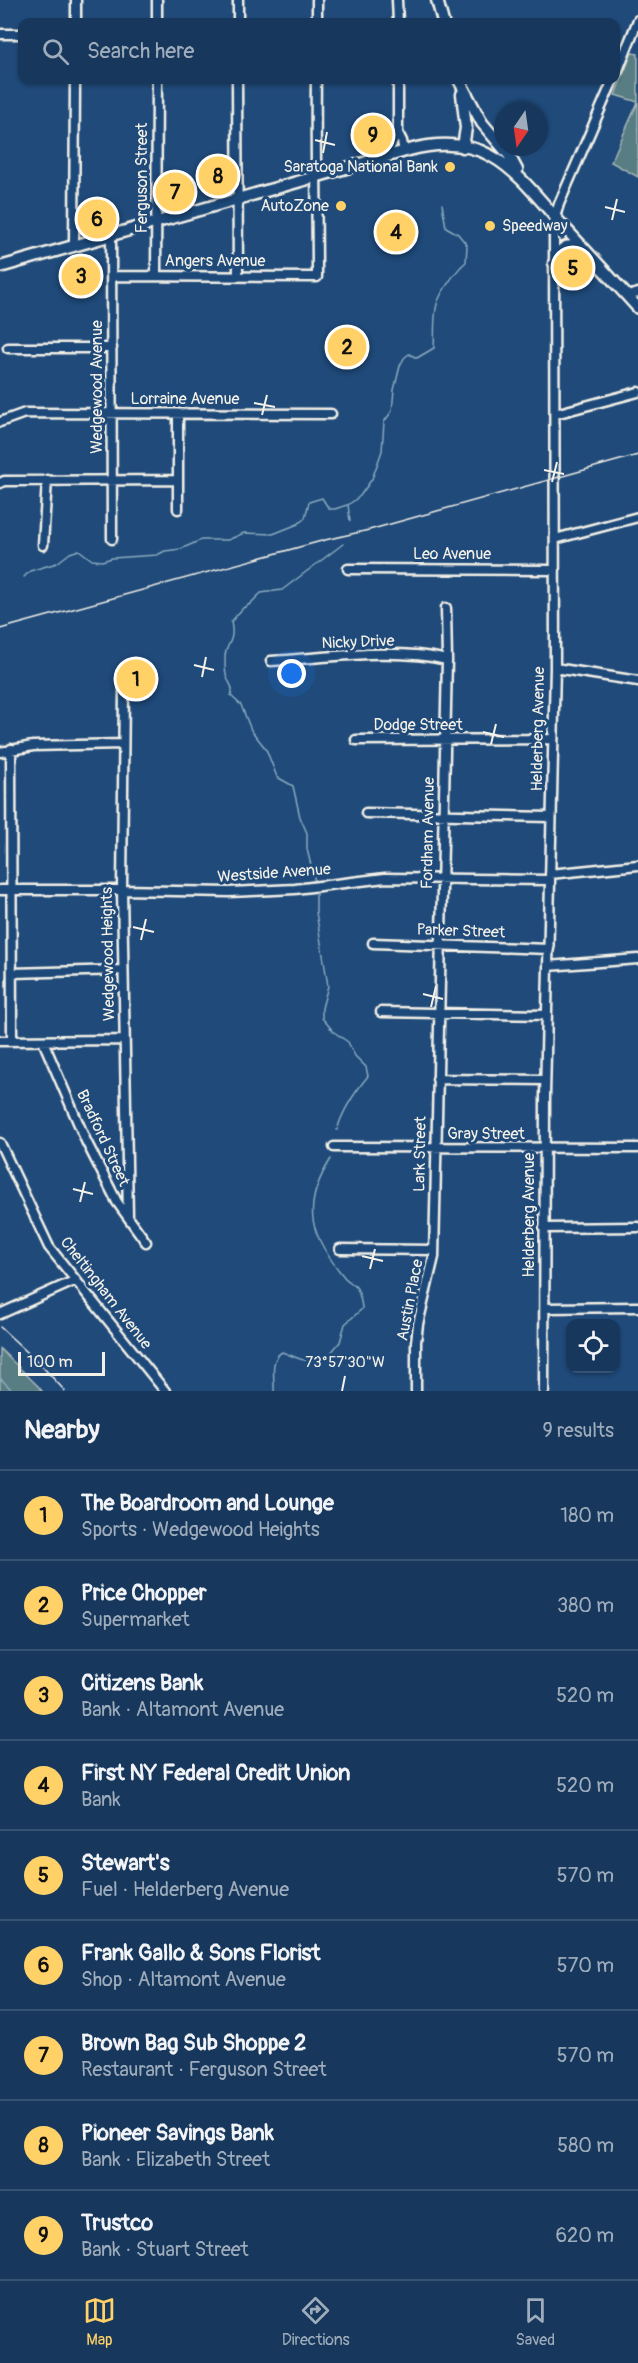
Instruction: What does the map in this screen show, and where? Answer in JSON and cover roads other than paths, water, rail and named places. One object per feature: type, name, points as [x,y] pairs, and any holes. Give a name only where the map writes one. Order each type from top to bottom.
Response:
[{"type":"main road","points":[[437,0],[441,18]]},
{"type":"main road","points":[[459,84],[465,111],[464,147]]},
{"type":"main road","points":[[460,84],[482,123],[509,154],[522,178]]},
{"type":"main road","points":[[0,267],[404,152],[428,146],[464,147],[478,150],[500,160],[522,178],[585,250],[633,295],[638,308]]},
{"type":"main road","points":[[554,263],[560,249],[564,246],[573,245],[585,250]]},
{"type":"street","points":[[76,0],[76,18]]},
{"type":"street","points":[[157,18],[158,0]]},
{"type":"street","points":[[238,0],[238,18]]},
{"type":"street","points":[[317,0],[317,18]]},
{"type":"street","points":[[397,0],[398,18]]},
{"type":"street","points":[[620,63],[638,20]]},
{"type":"street","points":[[0,34],[18,34]]},
{"type":"street","points":[[74,245],[75,84]]},
{"type":"street","name":"Ferguson Street","points":[[156,276],[157,84]]},
{"type":"street","points":[[237,84],[238,276]]},
{"type":"street","points":[[316,84],[315,168],[317,177]]},
{"type":"street","points":[[398,84],[398,133],[404,152]]},
{"type":"street","name":"Helderberg Avenue","points":[[544,1391],[545,1080],[555,668],[555,217],[612,84]]},
{"type":"street","points":[[384,158],[398,133]]},
{"type":"street","name":"Angers Avenue","points":[[113,276],[317,277],[317,177]]},
{"type":"street","name":"Wedgewood Avenue","points":[[111,234],[113,276],[112,539]]},
{"type":"street","points":[[8,348],[112,348]]},
{"type":"street","points":[[555,414],[638,392]]},
{"type":"street","name":"Lorraine Avenue","points":[[0,422],[25,413],[331,414]]},
{"type":"street","points":[[177,510],[178,415]]},
{"type":"street","points":[[0,483],[47,480],[177,480]]},
{"type":"street","points":[[43,545],[47,480]]},
{"type":"street","points":[[555,539],[638,517]]},
{"type":"street","name":"Leo Avenue","points":[[348,569],[555,570]]},
{"type":"street","name":"Fordham Avenue","points":[[437,1058],[447,660],[446,609]]},
{"type":"street","name":"Nicky Drive","points":[[271,661],[380,655],[428,656],[447,660]]},
{"type":"street","points":[[555,668],[638,681]]},
{"type":"street","name":"Wedgewood Heights","points":[[124,690],[123,1040],[129,1217]]},
{"type":"street","name":"Dodge Street","points":[[356,740],[553,739]]},
{"type":"street","points":[[0,752],[44,746],[123,744]]},
{"type":"street","points":[[11,749],[12,1040]]},
{"type":"street","points":[[366,813],[551,817]]},
{"type":"street","name":"Westside Avenue","points":[[0,890],[229,892],[315,887],[386,878],[550,877],[638,865]]},
{"type":"street","name":"Parker Street","points":[[373,944],[549,949]]},
{"type":"street","points":[[548,966],[638,959]]},
{"type":"street","points":[[12,973],[123,970]]},
{"type":"street","points":[[381,1012],[547,1015]]},
{"type":"street","points":[[0,1041],[123,1040]]},
{"type":"street","name":"Bradford Street","points":[[43,1041],[86,1141],[117,1202],[146,1242]]},
{"type":"street","name":"Lark Street","points":[[434,1250],[437,1058]]},
{"type":"street","points":[[437,1079],[545,1080]]},
{"type":"street","name":"Cheltingham Avenue","points":[[0,1143],[49,1247],[74,1281],[165,1391]]},
{"type":"street","name":"Gray Street","points":[[334,1147],[638,1148]]},
{"type":"street","points":[[544,1228],[638,1227]]},
{"type":"street","points":[[340,1249],[434,1250]]},
{"type":"street","name":"Austin Place","points":[[416,1391],[417,1333],[434,1250]]},
{"type":"street","points":[[0,1314],[74,1281]]},
{"type":"street","points":[[544,1308],[638,1307]]},
{"type":"waterway","points":[[350,521],[348,505],[360,496],[372,479],[382,451],[384,422],[392,411],[400,366],[409,354],[417,358],[434,348],[436,306],[450,280],[466,262],[467,245],[458,234],[446,227],[442,204]]},
{"type":"waterway","points":[[24,577],[30,571],[57,563],[70,553],[79,550],[92,560],[102,561],[112,558],[157,555],[165,551],[181,549],[201,540],[228,540],[244,533],[273,534],[298,524],[305,518],[309,502],[322,498],[329,509],[347,505]]},
{"type":"waterway","points":[[315,882],[307,849],[307,833],[300,817],[293,786],[277,777],[266,749],[251,730],[241,705],[231,696],[232,688],[225,672],[225,654],[232,635],[231,622],[243,608],[261,593],[282,590],[343,544]]},
{"type":"waterway","points":[[316,890],[316,912],[328,986],[322,1008],[322,1018],[334,1032],[348,1042],[355,1056],[366,1067],[368,1076],[350,1101],[337,1130]]},
{"type":"waterway","points":[[274,1391],[274,1364],[278,1355],[282,1352],[318,1363],[329,1355],[340,1342],[345,1324],[362,1309],[357,1289],[333,1263],[317,1235],[313,1221],[315,1192],[331,1159]]},
{"type":"waterway","points":[[0,1378],[13,1391]]},
{"type":"railway","points":[[0,629],[638,455]]},
{"type":"railway","points":[[0,1327],[65,1391]]},
{"type":"place","name":"Trustco","points":[[373,135]]},
{"type":"place","name":"Saratoga National Bank","points":[[450,167]]},
{"type":"place","name":"Pioneer Savings Bank","points":[[218,176]]},
{"type":"place","name":"Brown Bag Sub Shoppe 2","points":[[175,192]]},
{"type":"place","name":"AutoZone","points":[[341,206]]},
{"type":"place","name":"Frank Gallo & Sons Florist","points":[[97,219]]},
{"type":"place","name":"Speedway","points":[[490,226]]},
{"type":"place","name":"First NY Federal Credit Union","points":[[396,232]]},
{"type":"place","name":"Stewart's","points":[[573,268]]},
{"type":"place","name":"Citizens Bank","points":[[81,276]]},
{"type":"place","name":"Price Chopper","points":[[347,347]]},
{"type":"place","name":"The Boardroom and Lounge","points":[[136,679]]}]
